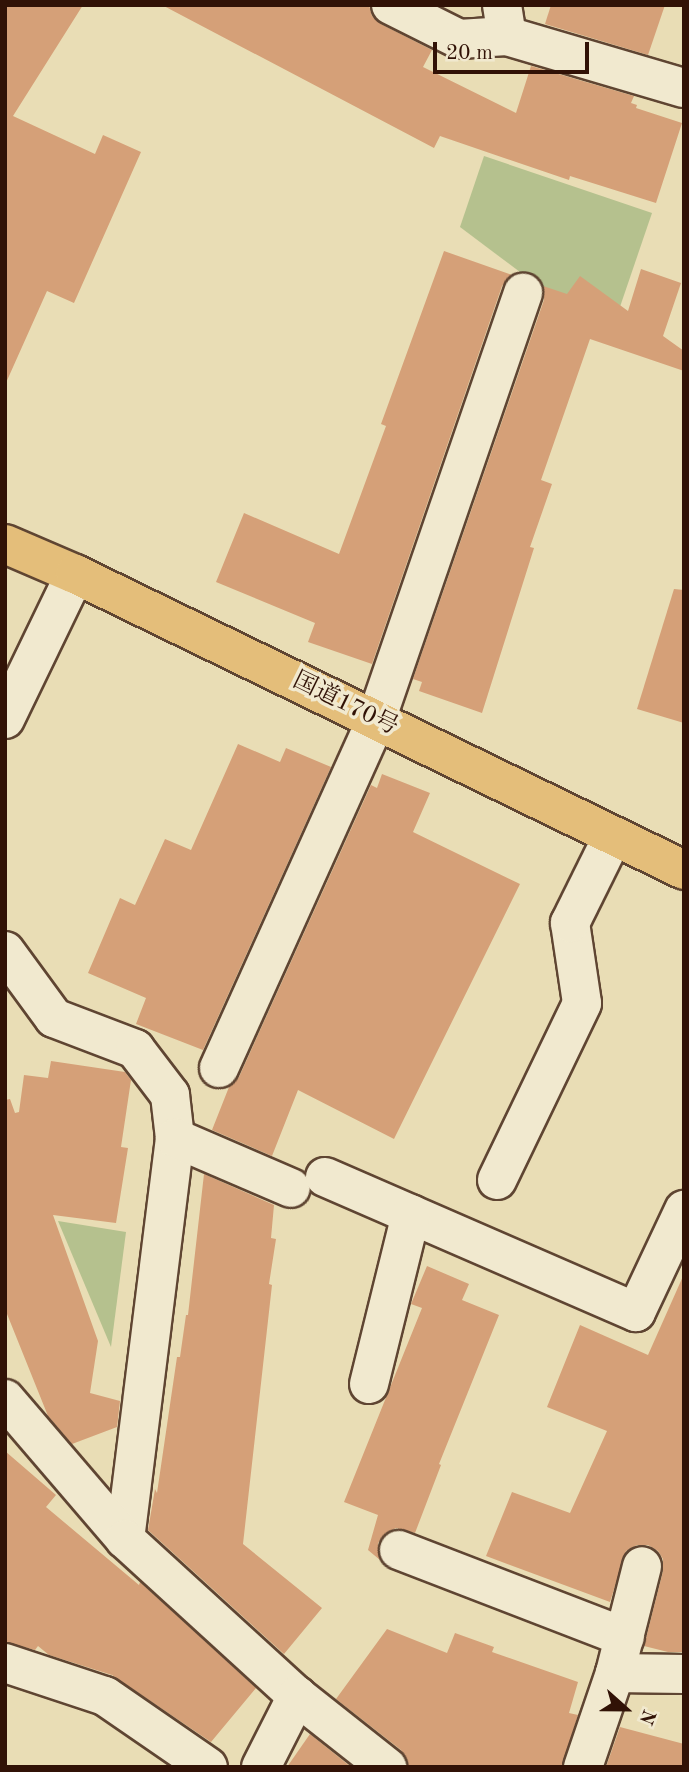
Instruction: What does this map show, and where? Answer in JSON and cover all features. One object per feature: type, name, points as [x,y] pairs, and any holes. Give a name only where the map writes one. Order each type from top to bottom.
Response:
[{"type":"highway","name":"国道170号","points":[[5,544],[75,574],[684,870]]},
{"type":"street","points":[[391,5],[459,39],[505,21],[684,88]]},
{"type":"street","points":[[219,1068],[376,720],[523,293]]},
{"type":"street","points":[[5,719],[75,574]]},
{"type":"street","points":[[498,1180],[582,1003],[570,923],[613,836]]},
{"type":"street","points":[[5,951],[54,1018],[135,1049],[170,1095],[175,1138],[125,1539]]},
{"type":"street","points":[[175,1138],[411,1214],[636,1312],[684,1210]]},
{"type":"street","points":[[369,1384],[411,1214]]},
{"type":"street","points":[[5,1399],[125,1539],[298,1696],[387,1767]]},
{"type":"street","points":[[399,1550],[625,1637]]},
{"type":"street","points":[[583,1767],[615,1673],[642,1566]]},
{"type":"street","points":[[5,1663],[105,1696],[208,1767]]},
{"type":"street","points":[[615,1673],[684,1674]]},
{"type":"street","points":[[261,1767],[298,1696]]},
{"type":"green space","points":[[484,156],[652,213],[609,339],[460,227]]},
{"type":"green space","points":[[58,1221],[126,1232],[111,1347]]},
{"type":"building","points":[[5,5],[83,5],[13,116],[95,154],[103,135],[141,152],[74,303],[47,291],[5,385]]},
{"type":"building","points":[[162,5],[369,5],[372,16],[381,24],[432,50],[423,67],[516,113],[531,66],[634,96],[631,103],[637,105],[636,108],[682,123],[656,203],[570,176],[569,180],[440,136],[434,148]]},
{"type":"building","points":[[551,5],[665,5],[648,55],[545,24]]},
{"type":"building","points":[[444,251],[512,275],[502,286],[372,664],[308,642],[315,623],[216,582],[244,513],[339,554],[386,426],[381,424]]},
{"type":"building","points":[[641,269],[681,283],[663,336],[684,351],[684,371],[590,339],[541,480],[552,484],[530,547],[534,548],[482,713],[419,691],[422,682],[413,679],[544,300],[543,286],[567,294],[580,276],[628,311]]},
{"type":"building","points":[[674,589],[684,590],[684,723],[637,709]]},
{"type":"building","points":[[238,744],[280,762],[286,748],[331,767],[203,1050],[136,1024],[146,998],[88,973],[120,898],[135,905],[165,839],[191,850]]},
{"type":"building","points":[[382,774],[430,793],[413,832],[520,884],[394,1139],[298,1090],[272,1156],[212,1130],[229,1087],[239,1077],[371,785],[377,788]]},
{"type":"building","points":[[51,1061],[125,1072],[131,1080],[121,1147],[128,1148],[116,1223],[53,1215],[98,1341],[90,1393],[120,1401],[117,1427],[72,1444],[48,1416],[5,1309],[5,1100],[10,1099],[15,1113],[19,1112],[24,1075],[48,1078]]},
{"type":"building","points":[[204,1174],[274,1205],[271,1238],[276,1239],[269,1284],[272,1285],[243,1544],[322,1608],[284,1654],[148,1530],[155,1489],[157,1493],[177,1357],[180,1357],[188,1315]]},
{"type":"building","points":[[427,1266],[469,1284],[462,1300],[499,1315],[439,1464],[441,1465],[415,1533],[396,1528],[386,1533],[378,1543],[380,1560],[368,1550],[378,1515],[344,1502],[422,1308],[411,1304]]},
{"type":"building","points":[[684,1274],[684,1652],[668,1652],[644,1646],[663,1571],[663,1559],[658,1551],[648,1545],[637,1545],[626,1551],[610,1602],[486,1556],[512,1492],[570,1513],[607,1431],[547,1407],[580,1325],[648,1355]]},
{"type":"building","points":[[5,1451],[56,1495],[46,1507],[139,1585],[140,1582],[256,1688],[211,1742],[112,1675],[49,1655],[38,1646],[35,1650],[5,1642]]},
{"type":"building","points":[[387,1629],[447,1653],[455,1633],[494,1647],[492,1652],[578,1682],[569,1713],[578,1715],[562,1767],[408,1767],[401,1750],[336,1699]]},
{"type":"building","points":[[620,1727],[684,1744],[684,1767],[606,1767]]},
{"type":"building","points":[[310,1734],[351,1767],[287,1767]]}]
